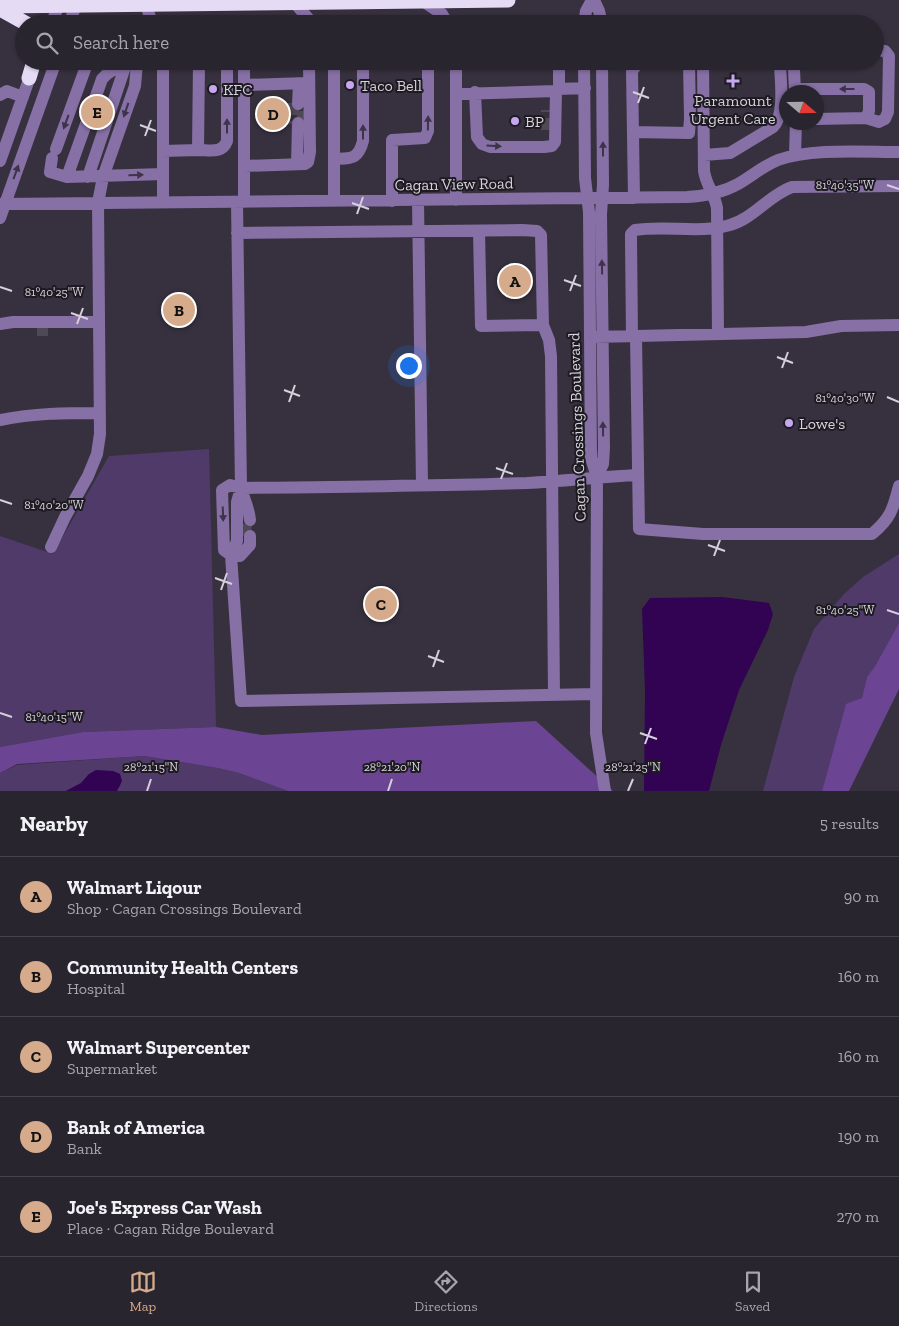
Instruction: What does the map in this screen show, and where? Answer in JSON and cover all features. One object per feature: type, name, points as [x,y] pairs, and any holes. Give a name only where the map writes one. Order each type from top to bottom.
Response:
[{"type":"highway","points":[[0,8],[67,3],[146,4],[508,0]]},
{"type":"highway","points":[[0,8],[15,17]]},
{"type":"highway","points":[[29,78],[32,70]]},
{"type":"street","points":[[585,15],[593,0],[600,15]]},
{"type":"street","points":[[423,1],[443,15]]},
{"type":"street","points":[[294,2],[305,15]]},
{"type":"street","points":[[58,15],[67,3]]},
{"type":"street","points":[[146,4],[149,15]]},
{"type":"street","points":[[824,119],[866,118],[879,122],[885,119],[888,112],[889,56],[884,51]]},
{"type":"street","points":[[0,218],[3,204],[53,70]]},
{"type":"street","points":[[85,70],[54,154],[50,172],[67,177],[163,174]]},
{"type":"street","points":[[67,177],[102,79],[115,70]]},
{"type":"street","points":[[88,177],[128,70]]},
{"type":"street","points":[[51,547],[98,454],[100,413],[98,203],[103,177],[134,86],[132,70]]},
{"type":"street","points":[[163,70],[163,202]]},
{"type":"street","points":[[198,150],[199,70]]},
{"type":"street","points":[[163,150],[218,151],[225,147],[227,141],[227,70]]},
{"type":"street","points":[[244,70],[244,166],[237,233],[241,488],[245,503],[249,508],[248,520]]},
{"type":"street","points":[[298,104],[301,84],[306,70]]},
{"type":"street","points":[[334,70],[334,201]]},
{"type":"street","points":[[334,159],[357,156],[361,150],[363,141],[364,70]]},
{"type":"street","points":[[392,201],[392,140],[425,138],[428,132],[428,70]]},
{"type":"street","points":[[456,70],[456,200]]},
{"type":"street","points":[[547,110],[554,90],[557,70]]},
{"type":"street","name":"Cagan Crossings Boulevard","points":[[584,70],[587,198],[603,460],[597,477],[596,733],[605,791]]},
{"type":"street","points":[[602,70],[602,198],[596,337],[806,332],[841,326],[899,325]]},
{"type":"street","points":[[634,70],[632,75],[634,198]]},
{"type":"street","points":[[633,132],[689,133],[689,70]]},
{"type":"street","points":[[704,70],[705,177],[706,184],[713,194],[718,208],[718,334]]},
{"type":"street","points":[[704,155],[730,153],[777,123],[781,114],[780,70]]},
{"type":"street","points":[[794,70],[795,85]]},
{"type":"street","points":[[0,160],[29,78],[47,85]]},
{"type":"street","points":[[244,85],[301,84]]},
{"type":"street","points":[[244,166],[308,162],[310,152],[301,84]]},
{"type":"street","points":[[456,94],[584,88]]},
{"type":"street","points":[[824,90],[864,89],[869,92],[869,111],[866,118]]},
{"type":"street","points":[[475,92],[477,138],[482,144],[490,147],[544,147],[552,146],[554,142],[554,90]]},
{"type":"street","points":[[0,95],[8,91],[23,97]]},
{"type":"street","points":[[298,123],[299,164]]},
{"type":"street","points":[[544,147],[547,140],[547,130]]},
{"type":"street","points":[[795,155],[796,130]]},
{"type":"street","name":"Cagan View Road","points":[[3,204],[687,197],[713,194],[737,184],[770,164],[795,155],[899,152]]},
{"type":"street","points":[[899,186],[792,187],[739,221],[718,228],[638,229],[632,231],[631,238],[639,529],[703,534],[872,534],[886,522],[893,508],[899,486]]},
{"type":"street","points":[[418,200],[422,486]]},
{"type":"street","points":[[479,231],[481,326],[543,325]]},
{"type":"street","points":[[237,233],[537,231],[541,235],[543,325],[549,340],[551,356],[554,695]]},
{"type":"street","points":[[0,324],[19,322],[99,322]]},
{"type":"street","points":[[19,322],[29,328],[42,330],[55,329],[62,322]]},
{"type":"street","points":[[0,420],[49,413],[100,413]]},
{"type":"street","points":[[248,536],[250,545],[240,556],[231,555],[224,550],[222,490],[230,486],[241,488],[422,486],[552,482],[637,475]]},
{"type":"street","points":[[231,555],[241,701],[596,694]]},
{"type":"shaded area","points":[[209,449],[216,727],[83,732],[0,747],[0,536],[53,554],[109,456]]},
{"type":"shaded area","points":[[899,554],[899,623],[867,677],[862,698],[846,705],[822,791],[763,791],[794,677],[814,629],[844,594],[863,577]]},
{"type":"shaded area","points":[[722,597],[769,603],[773,614],[768,630],[739,690],[721,745],[709,791],[644,791],[645,691],[642,609],[650,598]]},
{"type":"shaded area","points":[[899,623],[899,689],[849,791],[822,791],[846,704],[862,698],[867,677]]},
{"type":"shaded area","points":[[536,721],[613,791],[288,791],[239,773],[144,756],[17,764],[0,773],[0,747],[83,732],[216,727],[262,735]]},
{"type":"shaded area","points":[[144,756],[239,773],[288,791],[117,791],[121,785],[89,774],[81,783],[66,791],[0,791],[0,773],[17,765]]},
{"type":"shaded area","points":[[96,770],[113,771],[120,774],[122,781],[117,791],[66,791],[81,783],[89,774]]},
{"type":"tunnel","points":[[293,103],[293,124]]},
{"type":"tunnel","points":[[303,104],[303,123]]},
{"type":"tunnel","points":[[547,110],[547,130]]},
{"type":"tunnel","points":[[37,330],[48,330]]},
{"type":"tunnel","points":[[245,536],[246,520]]},
{"type":"place","name":"Paramount Urgent Care","points":[[733,81]]},
{"type":"place","name":"Taco Bell","points":[[350,85]]},
{"type":"place","name":"KFC","points":[[213,89]]},
{"type":"place","name":"Joe's Express Car Wash","points":[[97,112]]},
{"type":"place","name":"Bank of America","points":[[273,114]]},
{"type":"place","name":"BP","points":[[515,121]]},
{"type":"place","name":"Walmart Liqour","points":[[515,281]]},
{"type":"place","name":"Community Health Centers","points":[[179,310]]},
{"type":"place","name":"Lowe's","points":[[789,423]]},
{"type":"place","name":"Walmart Supercenter","points":[[381,604]]}]
